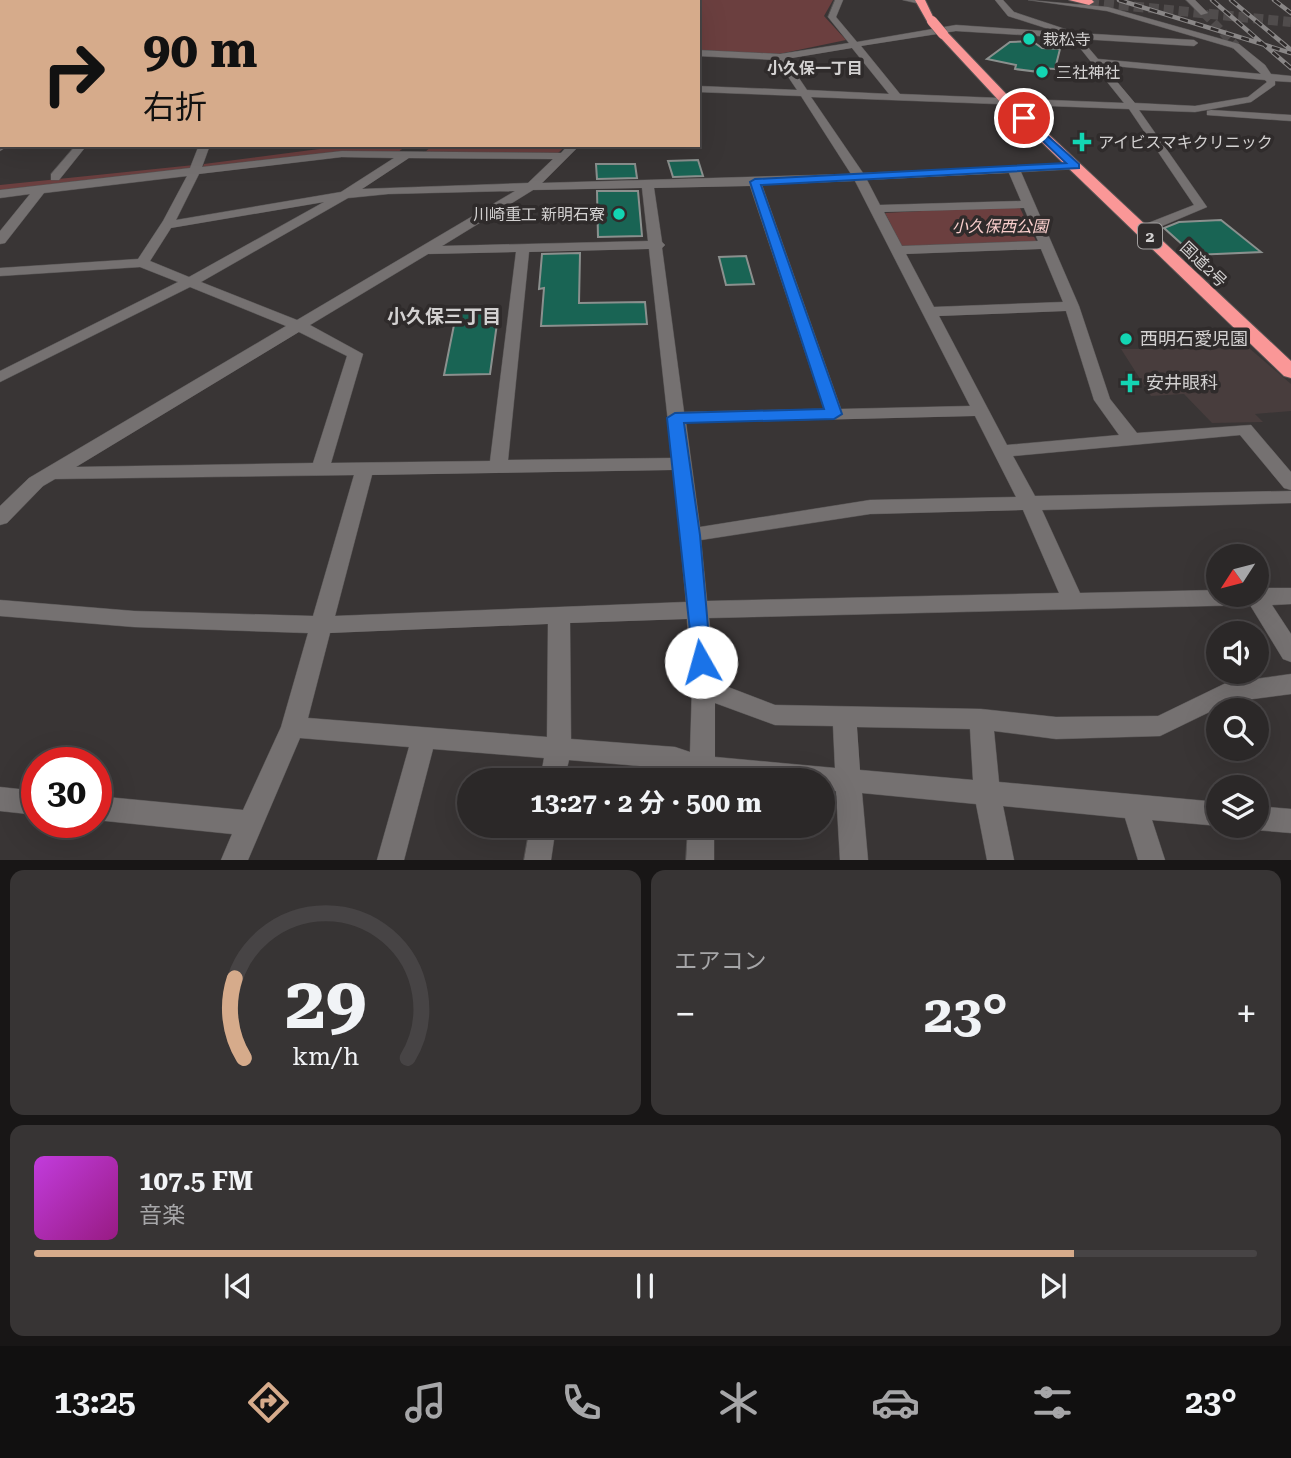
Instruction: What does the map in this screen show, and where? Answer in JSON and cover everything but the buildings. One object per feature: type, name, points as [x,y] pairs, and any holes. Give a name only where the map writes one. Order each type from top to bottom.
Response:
[{"type":"highway","points":[[1074,0],[1089,2]]},
{"type":"highway","name":"国道2号","points":[[921,1],[943,34],[1007,102],[1291,372]]},
{"type":"street","points":[[839,0],[832,17],[856,43],[897,97]]},
{"type":"street","points":[[906,0],[921,1]]},
{"type":"street","points":[[999,0],[1011,14],[1073,34],[1133,108],[1201,207],[1143,230]]},
{"type":"street","points":[[700,89],[1195,109],[1251,99],[1272,83],[1270,77],[1236,46],[1108,9],[1032,0]]},
{"type":"street","points":[[1190,0],[1204,13]]},
{"type":"street","points":[[700,53],[780,57],[956,27],[1236,46]]},
{"type":"street","points":[[780,57],[858,176],[978,411],[1029,503],[1074,602]]},
{"type":"street","points":[[1096,62],[1291,79]]},
{"type":"street","points":[[1195,109],[1219,115],[1291,118]]},
{"type":"street","points":[[55,177],[80,147]]},
{"type":"street","points":[[142,263],[169,225],[204,147]]},
{"type":"street","points":[[0,194],[197,168],[323,147]]},
{"type":"street","points":[[0,377],[189,283],[348,194],[417,147]]},
{"type":"street","points":[[0,518],[36,482],[532,186],[573,147]]},
{"type":"street","points":[[0,182],[197,168],[342,154],[565,156]]},
{"type":"street","points":[[169,225],[348,194],[532,186],[755,182],[1075,166]]},
{"type":"street","points":[[1014,170],[1072,306],[1102,400],[1132,439]]},
{"type":"street","points":[[755,182],[834,414]]},
{"type":"street","points":[[648,186],[691,535],[695,610],[704,688],[702,768]]},
{"type":"street","points":[[0,240],[40,189]]},
{"type":"street","points":[[875,209],[1029,204]]},
{"type":"street","points":[[426,250],[657,245]]},
{"type":"street","points":[[897,250],[1046,246]]},
{"type":"street","points":[[499,464],[523,249]]},
{"type":"street","points":[[0,272],[142,263],[297,325],[355,354],[321,467]]},
{"type":"street","points":[[928,312],[1072,306]]},
{"type":"street","points":[[675,418],[978,411]]},
{"type":"street","points":[[1001,450],[1245,429],[1291,484]]},
{"type":"street","points":[[54,473],[499,464],[682,464]]},
{"type":"street","points":[[234,859],[293,727],[365,467]]},
{"type":"street","points":[[691,535],[870,507],[1291,497]]},
{"type":"street","points":[[1269,596],[1291,596]]},
{"type":"street","points":[[0,608],[134,619],[322,625],[695,610],[1206,598]]},
{"type":"street","points":[[1263,607],[1291,653]]},
{"type":"street","points":[[555,768],[559,749],[559,616]]},
{"type":"street","points":[[704,688],[775,715],[981,719],[1056,728],[1160,726],[1226,693],[1291,684]]},
{"type":"street","points":[[844,716],[854,859]]},
{"type":"street","points":[[981,719],[987,793],[1001,859]]},
{"type":"street","points":[[293,727],[675,758],[692,768]]},
{"type":"street","points":[[390,859],[424,738]]},
{"type":"street","points":[[835,779],[1206,813]]},
{"type":"street","points":[[0,799],[21,801]]},
{"type":"street","points":[[1135,807],[1152,859]]},
{"type":"street","points":[[112,810],[250,823]]},
{"type":"street","points":[[1269,819],[1291,821]]},
{"type":"street","points":[[537,859],[541,838]]},
{"type":"street","points":[[700,859],[701,838]]},
{"type":"shaded area","points":[[1249,348],[1291,384],[1291,411],[1255,414],[1263,422],[1212,423],[1184,394],[1151,396],[1121,349]]},
{"type":"green space","points":[[700,0],[833,0],[824,16],[846,40],[779,54],[700,51]]},
{"type":"green space","points":[[334,147],[405,147],[397,153],[342,153],[201,171],[204,164]]},
{"type":"green space","points":[[431,147],[565,147],[558,153],[424,153]]},
{"type":"green space","points":[[194,165],[191,172],[0,192],[0,185]]},
{"type":"green space","name":"小久保西公園","points":[[1014,206],[1020,208],[1037,243],[902,246],[885,213]]},
{"type":"tunnel","points":[[1089,2],[1291,22]]},
{"type":"tunnel","points":[[1204,13],[1236,46]]},
{"type":"railway","points":[[1119,0],[1264,45]]},
{"type":"railway","points":[[1212,0],[1264,45]]},
{"type":"railway","points":[[1231,0],[1291,50]]},
{"type":"railway","points":[[1274,0],[1291,13]]},
{"type":"railway","points":[[1264,45],[1291,53]]},
{"type":"railway","points":[[1264,45],[1291,68]]},
{"type":"place","name":"栽松寺","points":[[1029,39]]},
{"type":"place","name":"三社神社","points":[[1042,72]]},
{"type":"place","name":"アイビスマキクリニック","points":[[1082,142]]},
{"type":"place","name":"川崎重工 新明石寮","points":[[619,214]]},
{"type":"place","name":"西明石愛児園","points":[[1126,339]]},
{"type":"place","name":"安井眼科","points":[[1130,383]]},
{"type":"district","name":"小久保一丁目","points":[[815,68]]},
{"type":"district","name":"小久保三丁目","points":[[444,316]]},
{"type":"route","points":[[701,662],[691,535],[675,418],[834,414],[755,182],[1075,166],[1024,118]]}]
